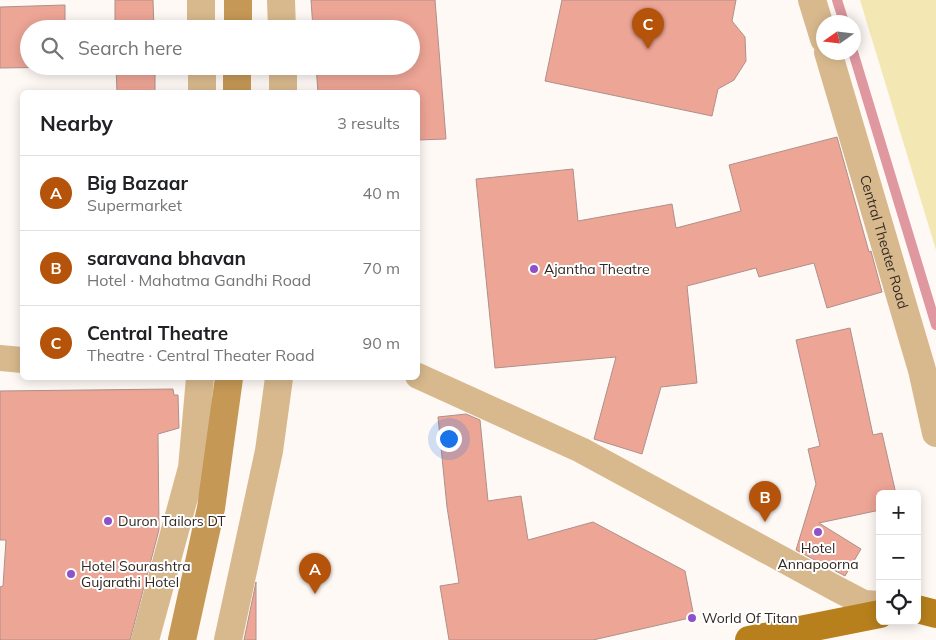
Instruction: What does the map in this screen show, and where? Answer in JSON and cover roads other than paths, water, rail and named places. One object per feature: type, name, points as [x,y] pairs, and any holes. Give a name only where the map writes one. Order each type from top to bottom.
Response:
[{"type":"main road","points":[[238,0],[238,20]]},
{"type":"main road","points":[[237,75],[237,90]]},
{"type":"main road","points":[[182,640],[211,508],[230,380]]},
{"type":"main road","points":[[921,610],[936,614]]},
{"type":"main road","points":[[748,640],[876,615]]},
{"type":"street","points":[[201,0],[202,20]]},
{"type":"street","points":[[281,0],[282,20]]},
{"type":"street","points":[[812,0],[817,15]]},
{"type":"street","name":"Central Theater Road","points":[[830,60],[919,361],[936,433]]},
{"type":"street","points":[[202,75],[202,90]]},
{"type":"street","points":[[282,75],[283,90]]},
{"type":"street","points":[[0,358],[20,360]]},
{"type":"street","points":[[420,377],[581,450],[837,589],[864,603],[876,604]]},
{"type":"street","points":[[145,640],[192,468],[200,380]]},
{"type":"street","points":[[228,640],[269,451],[279,380]]},
{"type":"waterway","points":[[837,0],[842,15]]},
{"type":"waterway","points":[[855,60],[936,325]]},
{"type":"place","name":"Central Theatre","points":[[648,49]]},
{"type":"place","name":"Ajantha Theatre","points":[[534,269]]},
{"type":"place","name":"Duron Tailors DT","points":[[108,521]]},
{"type":"place","name":"saravana bhavan","points":[[765,522]]},
{"type":"place","name":"Hotel Annapoorna","points":[[818,532]]},
{"type":"place","name":"Hotel Sourashtra Gujarathi Hotel","points":[[71,574]]},
{"type":"place","name":"Big Bazaar","points":[[315,594]]},
{"type":"place","name":"World Of Titan","points":[[692,618]]}]
